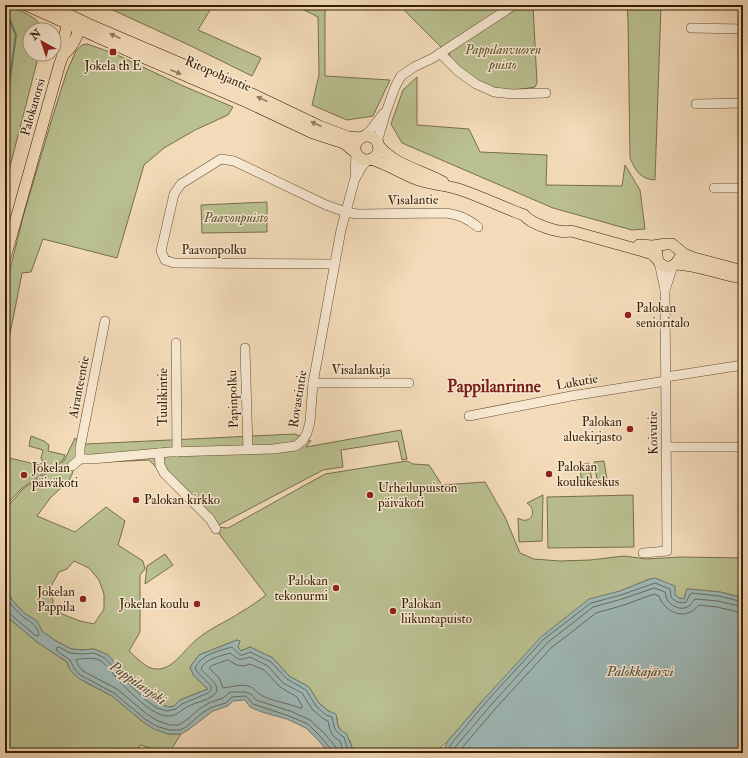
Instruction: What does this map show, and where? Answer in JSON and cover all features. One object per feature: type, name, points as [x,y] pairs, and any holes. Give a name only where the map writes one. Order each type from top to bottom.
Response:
[{"type":"main road","points":[[26,5],[70,20]]},
{"type":"main road","points":[[49,5],[70,20]]},
{"type":"main road","name":"Ritopohjantie","points":[[70,20],[252,94],[325,128],[348,137],[362,137]]},
{"type":"main road","name":"Palokanorsi","points":[[63,55],[63,38],[70,20]]},
{"type":"main road","name":"Ritopohjantie","points":[[81,25],[147,60],[248,102],[313,133],[344,144],[355,152]]},
{"type":"main road","name":"Palokanorsi","points":[[5,258],[60,63],[63,55],[72,46],[81,25]]},
{"type":"main road","points":[[458,189],[431,184],[416,179],[384,163],[361,159],[355,152],[354,146],[362,137],[372,138],[384,152],[396,160],[458,189],[524,215],[533,222],[546,227],[567,232],[571,231],[648,252],[665,266],[688,265],[743,278]]},
{"type":"main road","points":[[370,160],[378,153],[378,144]]},
{"type":"main road","points":[[626,245],[653,246],[672,244],[684,254],[694,258],[743,271]]},
{"type":"main road","points":[[658,260],[656,255],[658,249],[663,245]]},
{"type":"main road","points":[[674,265],[680,256],[677,248]]},
{"type":"street","points":[[378,144],[386,112],[395,86],[402,76],[514,5]]},
{"type":"street","points":[[691,28],[743,29]]},
{"type":"street","points":[[440,53],[458,71],[476,84],[494,92],[512,94],[546,93]]},
{"type":"street","points":[[696,104],[743,103]]},
{"type":"street","points":[[362,137],[370,131],[386,112]]},
{"type":"street","name":"Rovastintie","points":[[80,458],[92,459],[177,452],[274,449],[296,446],[303,440],[310,422],[313,383],[341,230],[355,178],[355,152]]},
{"type":"street","name":"Paavonpolku","points":[[335,264],[174,263],[165,260],[161,251],[174,194],[181,184],[221,159],[234,161],[346,212]]},
{"type":"street","name":"Rovastintie","points":[[355,178],[362,166],[370,160]]},
{"type":"street","points":[[714,188],[743,188]]},
{"type":"street","name":"Visalantie","points":[[346,212],[357,214],[446,213],[459,216],[478,227]]},
{"type":"street","name":"Koivutie","points":[[644,553],[667,552],[665,290],[658,260]]},
{"type":"street","name":"Koivutie","points":[[665,290],[674,265]]},
{"type":"street","name":"Airanteentie","points":[[80,458],[80,448],[105,321]]},
{"type":"street","name":"Tuulikintie","points":[[176,342],[177,452]]},
{"type":"street","name":"Papinpolku","points":[[245,348],[248,449]]},
{"type":"street","name":"Lukutie","points":[[469,416],[743,364]]},
{"type":"street","name":"Visalankuja","points":[[313,383],[409,383]]},
{"type":"street","points":[[667,447],[743,447]]},
{"type":"street","points":[[159,453],[160,465],[164,473],[210,519],[216,529]]},
{"type":"street","points":[[72,466],[80,458]]},
{"type":"green space","points":[[5,5],[9,5],[24,12],[39,22],[22,22],[22,62],[37,62],[5,186]]},
{"type":"green space","points":[[102,5],[213,5],[198,30],[261,58],[252,76]]},
{"type":"green space","points":[[294,5],[325,5],[325,76],[390,80],[373,116],[347,120],[312,105],[319,75],[318,17]]},
{"type":"green space","name":"Pappilanvuoren puisto","points":[[399,5],[533,5],[537,83],[535,87],[504,90],[494,88],[477,80],[449,60],[450,54]]},
{"type":"green space","points":[[627,5],[661,5],[655,180],[646,178],[639,174],[630,158]]},
{"type":"green space","points":[[87,44],[113,53],[181,85],[233,107],[228,115],[195,130],[164,148],[144,165],[117,258],[43,239],[31,272],[22,273],[5,356],[5,290],[23,217],[67,71],[76,51],[82,45]]},
{"type":"green space","points":[[417,77],[417,125],[469,129],[480,152],[547,155],[546,185],[622,186],[625,165],[640,190],[645,229],[632,230],[553,208],[402,143],[391,124],[403,90]]},
{"type":"green space","name":"Paavonpuisto","points":[[267,202],[267,232],[202,233],[201,205]]},
{"type":"green space","points":[[401,430],[407,459],[402,460],[398,441],[341,450],[343,467],[323,470],[215,527],[228,528],[325,474],[407,461],[413,464],[429,465],[442,485],[485,482],[505,517],[520,553],[534,559],[560,561],[590,560],[624,556],[646,559],[681,557],[743,558],[743,598],[720,592],[687,589],[684,599],[679,598],[650,579],[620,591],[484,699],[448,741],[439,749],[439,753],[358,753],[357,751],[353,750],[350,741],[338,726],[337,718],[319,703],[309,687],[289,676],[273,658],[250,647],[241,651],[238,647],[240,641],[237,640],[199,655],[190,667],[194,676],[208,689],[180,700],[174,706],[169,707],[159,704],[150,698],[132,682],[108,655],[94,649],[71,649],[42,631],[37,621],[24,613],[12,600],[5,589],[5,505],[7,507],[23,489],[64,461],[75,438],[86,444],[295,434],[311,441],[306,447]],"holes":[[[149,460],[214,527],[266,595],[248,608],[200,637],[173,663],[156,669],[145,665],[129,651],[140,632],[140,575],[145,569],[143,561],[118,545],[125,521],[106,507],[75,532],[37,516],[51,497],[69,481],[73,472],[72,468],[84,463]],[[74,561],[89,568],[99,580],[104,594],[104,609],[94,624],[80,621],[62,614],[53,605],[53,599],[48,592],[59,572],[67,569]]]},
{"type":"green space","points":[[31,436],[44,441],[49,445],[48,451],[65,455],[63,460],[22,488],[6,505],[5,457],[39,465],[43,462],[41,458],[43,450],[29,446]]},
{"type":"green space","points":[[604,461],[607,479],[597,480],[594,462]]},
{"type":"green space","points":[[589,463],[592,481],[582,482],[579,465]]},
{"type":"green space","points":[[543,495],[542,541],[519,542],[518,518],[522,520],[529,519],[533,513],[531,506],[527,503]]},
{"type":"green space","points":[[633,495],[634,547],[548,548],[547,497]]},
{"type":"green space","points":[[165,554],[173,565],[145,584],[147,566]]},
{"type":"green space","points":[[5,615],[37,642],[67,662],[70,670],[85,682],[112,696],[143,722],[168,734],[181,734],[169,753],[140,745],[136,753],[5,753]]},
{"type":"water","name":"Palokkajärvi","points":[[655,578],[675,586],[675,595],[679,598],[684,599],[687,589],[720,592],[743,598],[743,753],[442,753],[448,741],[541,637],[589,599],[620,591]]},
{"type":"water","points":[[5,589],[12,600],[24,613],[37,621],[42,631],[71,649],[94,649],[108,655],[132,682],[150,698],[159,704],[169,707],[174,706],[180,700],[208,689],[194,676],[190,667],[199,655],[237,640],[240,641],[238,647],[241,651],[250,647],[273,658],[289,676],[309,687],[319,703],[328,711],[336,714],[337,723],[340,730],[346,733],[353,750],[357,751],[358,753],[329,753],[306,728],[287,719],[250,707],[245,700],[233,701],[228,706],[213,711],[181,734],[168,734],[154,729],[143,722],[112,696],[78,678],[70,670],[67,662],[37,642],[5,615]]},
{"type":"waterway","points":[[5,8],[16,35],[7,99],[5,102]]},
{"type":"place","name":"Jokela th E","points":[[113,52]]},
{"type":"place","name":"Palokan senioritalo","points":[[628,315]]},
{"type":"place","name":"Palokan aluekirjasto","points":[[630,429]]},
{"type":"place","name":"Palokan koulukeskus","points":[[549,474]]},
{"type":"place","name":"Jokelan päiväkoti","points":[[24,475]]},
{"type":"place","name":"Urheilupuiston päiväkoti","points":[[370,495]]},
{"type":"place","name":"Palokan kirkko","points":[[136,500]]},
{"type":"place","name":"Palokan tekonurmi","points":[[336,588]]},
{"type":"place","name":"Jokelan Pappila","points":[[83,599]]},
{"type":"place","name":"Jokelan koulu","points":[[197,604]]},
{"type":"place","name":"Palokan liikuntapuisto","points":[[393,611]]},
{"type":"district","name":"Pappilanrinne","points":[[494,386]]},
{"type":"water label","name":"Pappilanjoki","points":[[138,683]]}]
